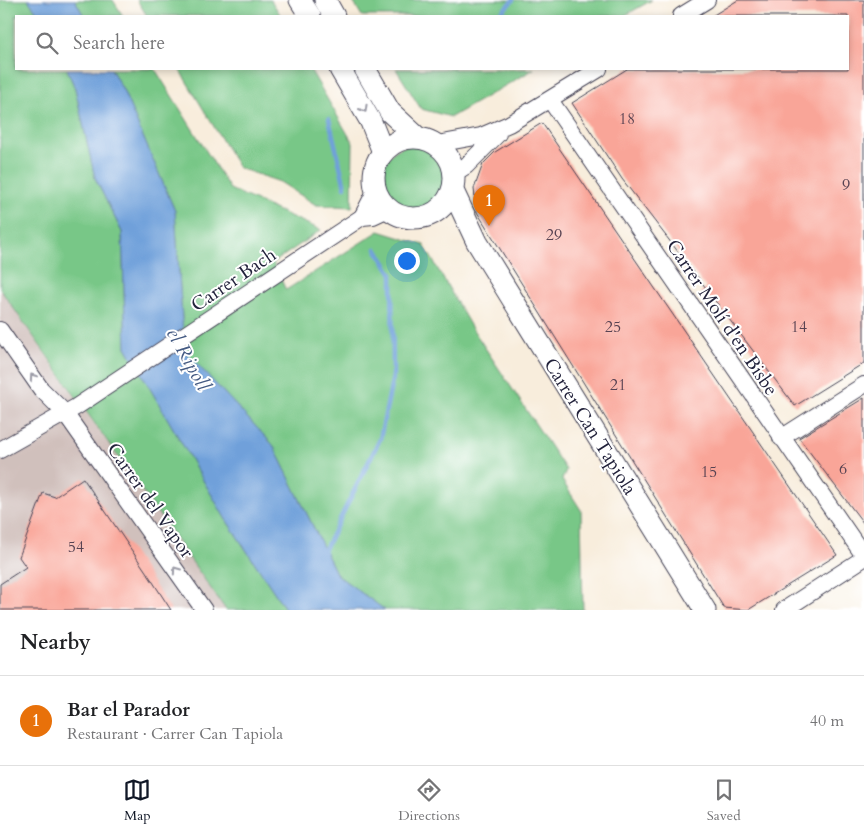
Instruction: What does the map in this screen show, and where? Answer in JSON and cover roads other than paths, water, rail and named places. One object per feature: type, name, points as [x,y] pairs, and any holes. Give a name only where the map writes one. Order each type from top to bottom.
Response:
[{"type":"street","points":[[300,0],[309,15]]},
{"type":"street","points":[[325,0],[333,15]]},
{"type":"street","points":[[683,15],[706,0]]},
{"type":"street","points":[[341,70],[371,122],[383,152]]},
{"type":"street","points":[[366,70],[390,112],[417,137],[437,144],[481,136],[509,124],[597,70]]},
{"type":"street","name":"Carrer Molí d'en Bisbe","points":[[550,100],[864,557]]},
{"type":"street","points":[[417,137],[404,138],[392,144],[383,152],[374,170],[376,190],[388,209],[404,217],[414,218],[433,214],[442,208],[454,182],[466,166],[509,124]]},
{"type":"street","points":[[437,144],[452,162],[454,182]]},
{"type":"street","name":"Carrer Can Tapiola","points":[[454,182],[477,242],[705,610]]},
{"type":"street","name":"Carrer Bach","points":[[362,217],[376,190]]},
{"type":"street","name":"Carrer Bach","points":[[0,450],[71,410],[362,217],[373,216],[388,209]]},
{"type":"street","name":"Carrer Can Tapiola","points":[[433,214],[477,242]]},
{"type":"street","name":"Carrer del Vapor","points":[[0,330],[41,389],[71,410],[204,610]]},
{"type":"street","points":[[781,438],[864,385]]},
{"type":"street","points":[[784,610],[864,557]]},
{"type":"water","points":[[28,0],[75,0],[83,15],[39,15]]},
{"type":"water","name":"el Ripoll","points":[[67,70],[112,70],[123,90],[175,211],[184,350],[273,445],[337,575],[385,610],[286,610],[225,518],[126,347],[122,232],[95,178],[75,88]]},
{"type":"waterway","points":[[499,15],[513,0]]},
{"type":"waterway","points":[[329,119],[345,187]]},
{"type":"waterway","points":[[323,553],[380,439],[393,376],[392,274],[376,249]]},
{"type":"place","name":"Bar el Parador","points":[[489,226]]}]
